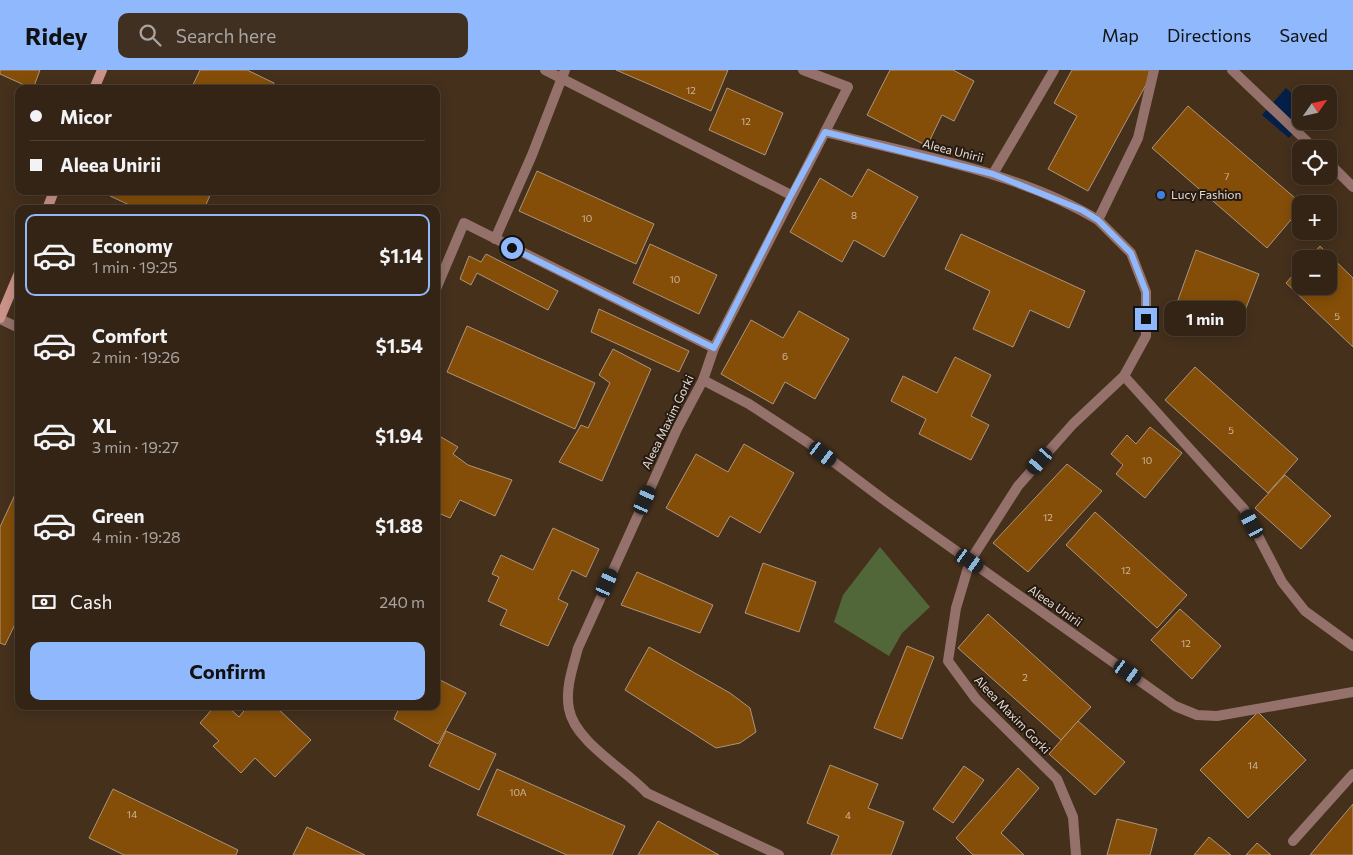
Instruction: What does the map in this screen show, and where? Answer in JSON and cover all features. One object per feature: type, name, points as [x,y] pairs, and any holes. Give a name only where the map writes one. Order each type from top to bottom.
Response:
[{"type":"main road","points":[[96,85],[102,70]]},
{"type":"main road","points":[[0,319],[15,282]]},
{"type":"street","points":[[545,70],[563,75],[791,195]]},
{"type":"street","name":"Aleea Maxim Gorki","points":[[779,855],[647,793],[634,779],[607,760],[583,736],[569,710],[569,684],[578,648],[677,429],[703,380],[714,348],[848,87],[803,70]]},
{"type":"street","points":[[993,174],[1054,70]]},
{"type":"street","points":[[1098,220],[1138,138],[1154,70]]},
{"type":"street","points":[[1232,70],[1306,140]]},
{"type":"street","points":[[495,239],[532,155],[563,75]]},
{"type":"street","name":"Aleea Unirii","points":[[825,132],[993,174],[1082,210],[1098,220],[1131,253],[1146,292],[1146,336],[1124,376],[1073,424],[1018,486],[970,561],[1175,706],[1197,715],[1217,716],[1353,692]]},
{"type":"street","points":[[1337,171],[1353,187]]},
{"type":"street","points":[[440,280],[464,223],[714,348]]},
{"type":"street","points":[[0,319],[15,326]]},
{"type":"street","points":[[1124,376],[1244,509],[1282,582],[1305,611],[1353,646]]},
{"type":"street","points":[[703,380],[749,404],[807,442],[970,561]]},
{"type":"street","name":"Aleea Maxim Gorki","points":[[970,561],[956,608],[948,661],[976,699],[1057,779],[1073,816],[1076,855]]},
{"type":"street","points":[[1294,840],[1353,774]]},
{"type":"green space","points":[[880,547],[930,607],[902,633],[889,656],[834,622],[843,595]]},
{"type":"water","points":[[1286,88],[1292,94],[1292,130],[1296,130],[1289,138],[1262,115]]},
{"type":"building","points":[[0,70],[40,70],[34,85],[24,85],[0,74]]},
{"type":"building","points":[[200,70],[247,70],[274,83],[273,85],[193,85]]},
{"type":"building","points":[[616,70],[728,70],[711,111]]},
{"type":"building","points":[[890,70],[953,70],[974,81],[954,121],[942,115],[927,146],[867,115]]},
{"type":"building","points":[[1072,70],[1149,70],[1153,72],[1088,191],[1048,169],[1077,116],[1054,103]]},
{"type":"building","points":[[727,88],[783,113],[765,155],[709,130]]},
{"type":"building","points":[[1188,106],[1292,195],[1292,219],[1267,248],[1152,148]]},
{"type":"building","points":[[868,169],[918,197],[884,257],[854,240],[842,262],[790,232],[820,178],[852,197]]},
{"type":"building","points":[[537,171],[654,224],[636,264],[519,211]]},
{"type":"building","points":[[210,195],[206,205],[129,205],[110,196]]},
{"type":"building","points":[[961,234],[1085,291],[1069,328],[1030,310],[1013,347],[973,329],[990,291],[945,269]]},
{"type":"building","points":[[650,244],[717,275],[699,314],[633,283]]},
{"type":"building","points":[[1320,246],[1324,250],[1316,250]]},
{"type":"building","points":[[1196,250],[1259,274],[1236,334],[1174,311]]},
{"type":"building","points":[[486,254],[558,291],[548,310],[477,273],[471,285],[460,279],[469,256],[481,262]]},
{"type":"building","points":[[1337,262],[1353,278],[1353,347],[1299,295],[1337,295]]},
{"type":"building","points":[[1292,276],[1292,289],[1286,283]]},
{"type":"building","points":[[599,309],[689,351],[679,372],[591,332]]},
{"type":"building","points":[[799,311],[849,339],[815,399],[785,382],[773,404],[721,374],[751,320],[783,338]]},
{"type":"building","points":[[467,326],[595,383],[575,429],[447,372]]},
{"type":"building","points":[[613,349],[651,369],[602,481],[559,462],[581,425],[588,428],[610,383],[599,375]]},
{"type":"building","points":[[955,357],[991,375],[971,416],[989,425],[971,460],[919,434],[926,419],[891,401],[903,376],[937,393]]},
{"type":"building","points":[[1195,367],[1298,459],[1268,493],[1165,400]]},
{"type":"building","points":[[1150,427],[1182,453],[1145,498],[1116,474],[1123,465],[1111,454],[1127,435],[1136,444]]},
{"type":"building","points":[[440,436],[458,447],[453,454],[468,465],[512,480],[495,516],[460,500],[450,518],[440,514]]},
{"type":"building","points":[[744,444],[794,473],[760,533],[730,516],[718,537],[666,508],[696,454],[728,472]]},
{"type":"building","points":[[1067,464],[1102,491],[1028,572],[993,543]]},
{"type":"building","points":[[1285,475],[1331,516],[1301,549],[1255,508]]},
{"type":"building","points":[[15,495],[15,624],[5,645],[0,643],[0,527]]},
{"type":"building","points":[[1095,512],[1187,595],[1157,628],[1066,545]]},
{"type":"building","points":[[553,528],[599,549],[586,577],[572,570],[558,599],[568,604],[548,646],[500,625],[507,610],[488,601],[499,577],[492,574],[501,555],[533,570]]},
{"type":"building","points":[[763,563],[816,582],[799,632],[745,613]]},
{"type":"building","points":[[637,572],[713,605],[700,633],[621,605]]},
{"type":"building","points":[[1180,609],[1221,646],[1192,679],[1151,640]]},
{"type":"building","points":[[988,614],[1091,707],[1061,740],[958,648]]},
{"type":"building","points":[[907,646],[934,657],[902,739],[874,728]]},
{"type":"building","points":[[649,647],[730,693],[750,708],[756,732],[740,743],[716,748],[625,690]]},
{"type":"building","points":[[440,680],[466,693],[438,744],[394,719],[398,710],[440,710]]},
{"type":"building","points":[[211,710],[231,710],[239,717],[245,710],[279,710],[311,740],[275,777],[255,758],[241,773],[213,746],[219,741],[200,723]]},
{"type":"building","points":[[1258,712],[1306,760],[1248,818],[1200,770]]},
{"type":"building","points":[[1078,721],[1125,762],[1095,795],[1049,754]]},
{"type":"building","points":[[446,731],[496,754],[479,790],[429,766]]},
{"type":"building","points":[[830,765],[878,784],[868,808],[904,822],[891,855],[831,855],[839,836],[807,823]]},
{"type":"building","points":[[964,766],[984,780],[953,823],[933,809]]},
{"type":"building","points":[[1018,768],[1039,788],[1001,833],[1024,855],[973,855],[956,838]]},
{"type":"building","points":[[497,769],[625,826],[612,855],[567,855],[477,815]]},
{"type":"building","points":[[113,789],[238,850],[236,855],[124,855],[89,838]]},
{"type":"building","points":[[1353,804],[1353,855],[1310,855]]},
{"type":"building","points":[[1117,819],[1157,829],[1150,855],[1107,855]]},
{"type":"building","points":[[658,821],[719,855],[638,855]]},
{"type":"building","points":[[307,827],[365,855],[293,855]]},
{"type":"building","points":[[1209,837],[1231,855],[1194,855]]},
{"type":"building","points":[[1257,843],[1271,855],[1246,855]]},
{"type":"place","name":"Lucy Fashion","points":[[1161,195]]},
{"type":"route","points":[[512,248],[714,348],[825,132],[993,174],[1082,210],[1098,220],[1131,253],[1146,292],[1146,319]]}]
